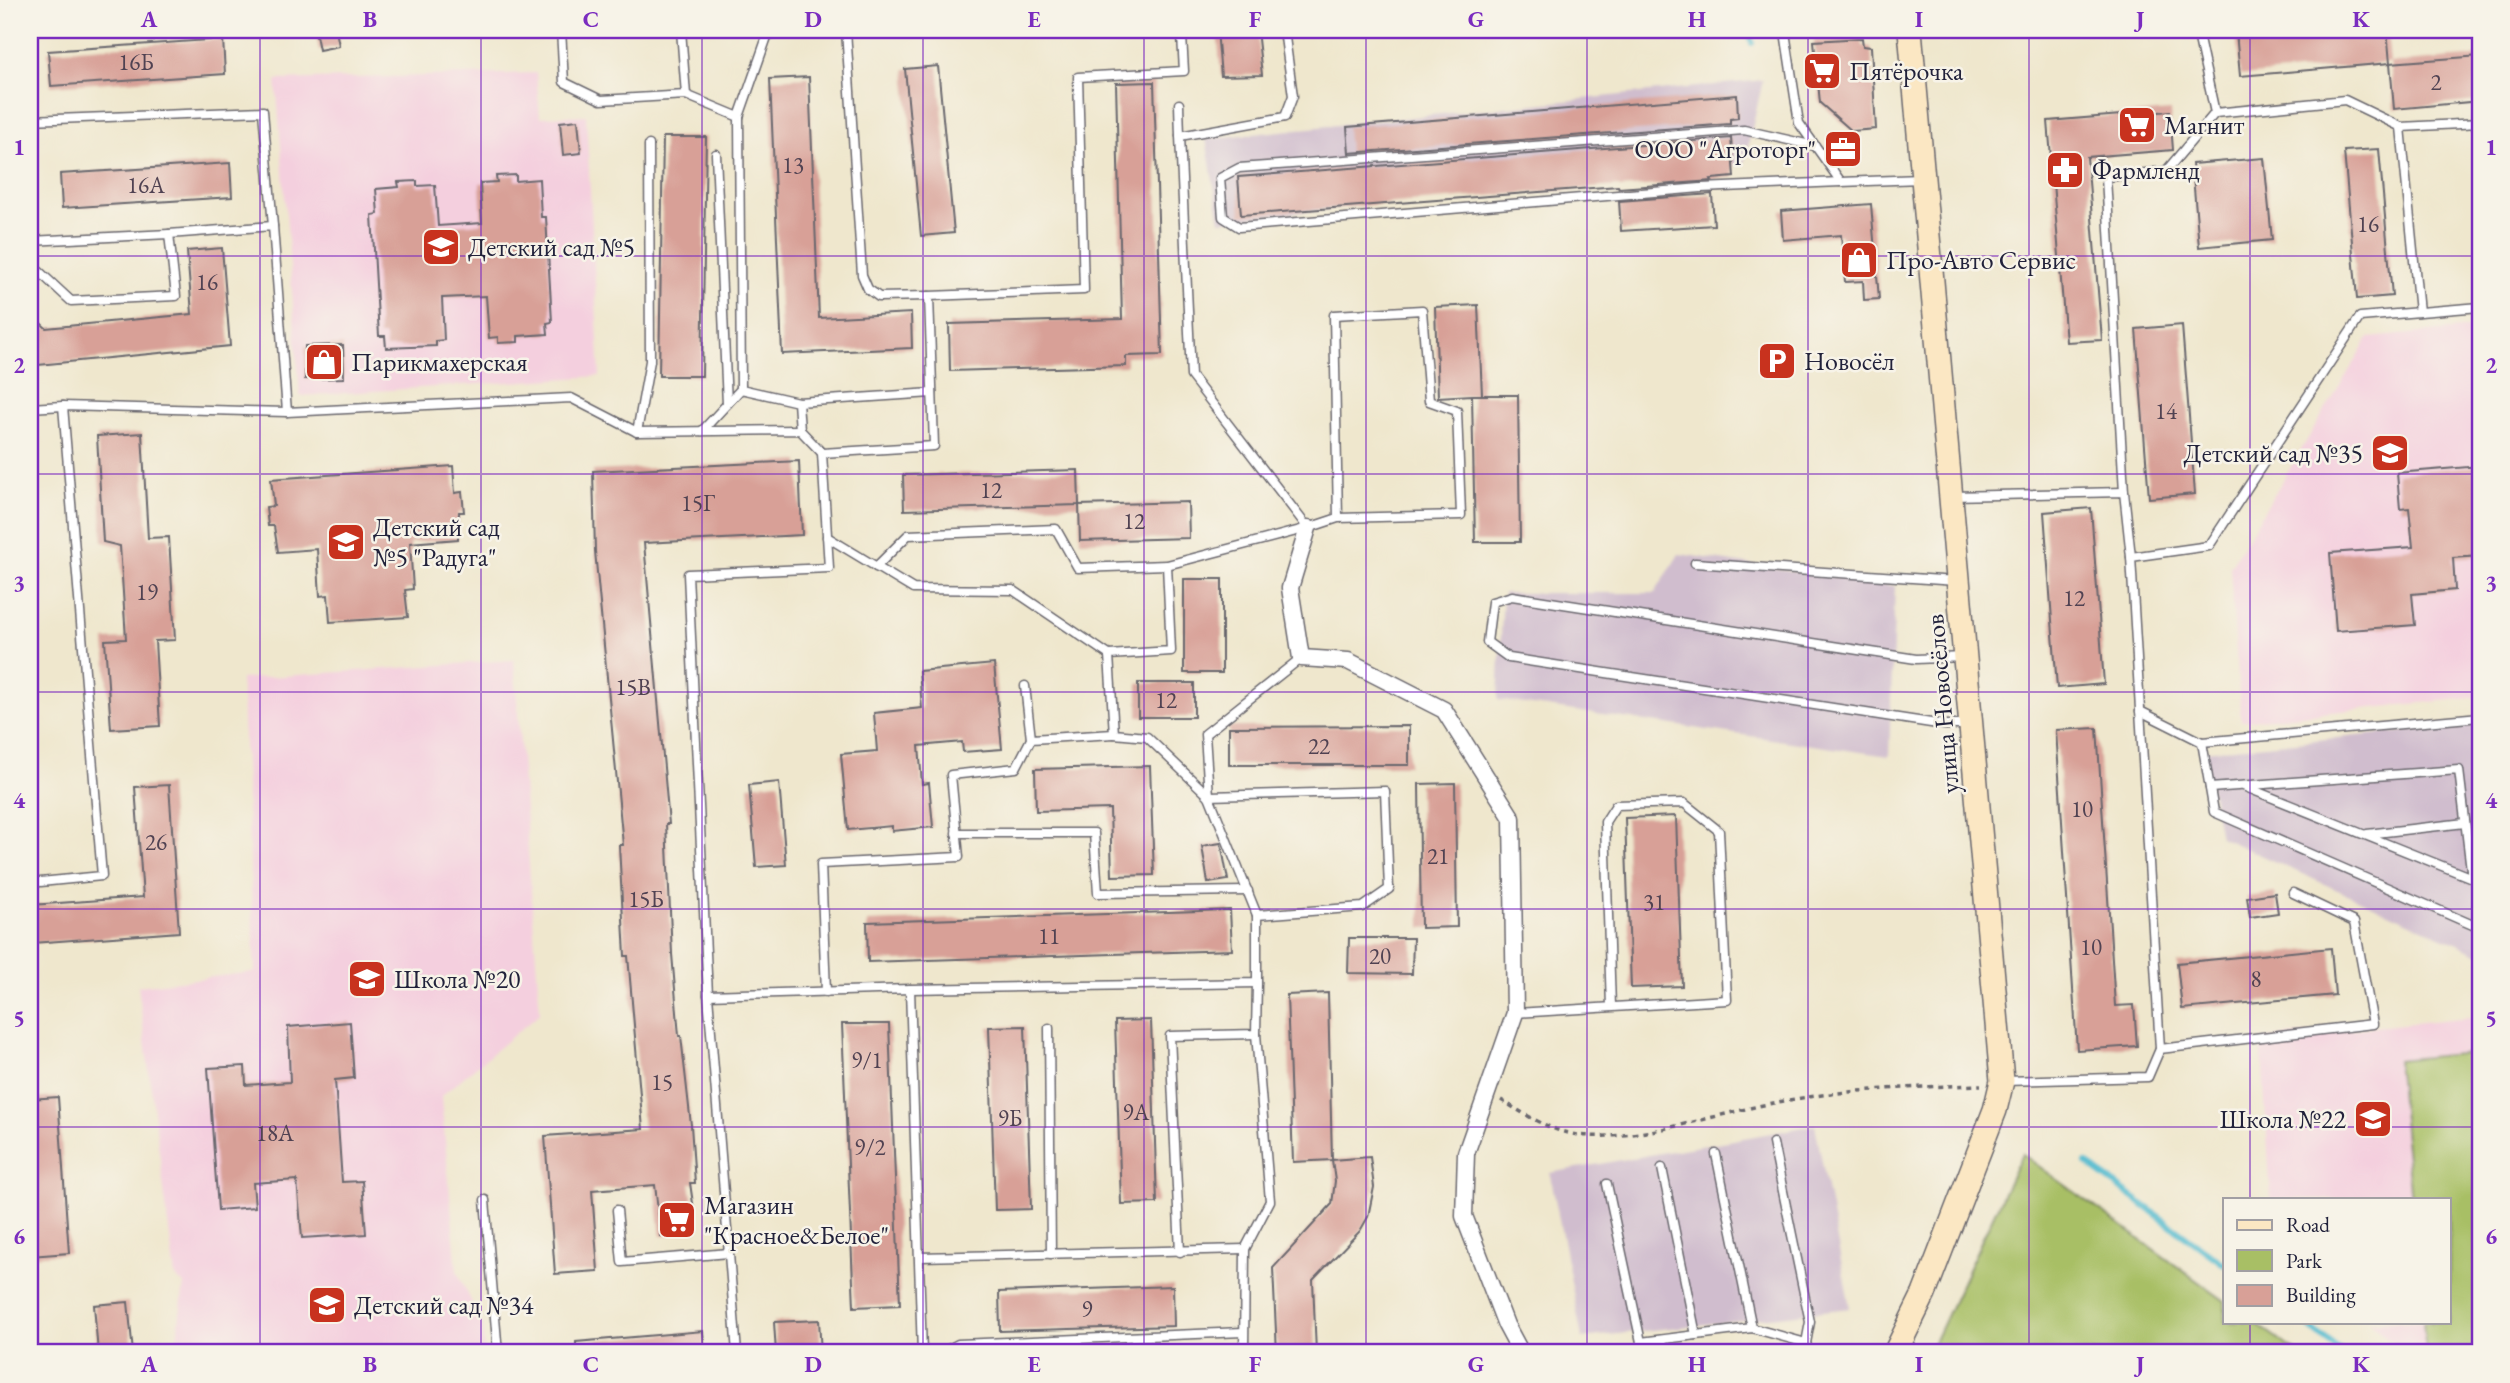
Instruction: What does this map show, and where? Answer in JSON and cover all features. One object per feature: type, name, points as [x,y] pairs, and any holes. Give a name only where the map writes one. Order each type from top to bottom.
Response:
[{"type":"street","name":"улица Новосёлов","points":[[1895,1353],[1924,1293],[1995,1110],[2002,1083],[1910,30]]},
{"type":"street","points":[[1308,528],[1290,587],[1301,658],[1348,662],[1444,710],[1512,818],[1515,1013],[1466,1153],[1464,1216],[1506,1325],[1521,1353]]},
{"type":"lane","points":[[561,30],[564,82],[601,100],[686,95],[739,117]]},
{"type":"lane","points":[[681,30],[686,95]]},
{"type":"lane","points":[[702,431],[741,389],[739,117],[768,32],[846,30],[862,275],[868,289],[879,297],[1084,290],[1078,77],[1184,71],[1182,36],[1175,30]]},
{"type":"lane","points":[[1180,136],[1285,117],[1293,96],[1284,30]]},
{"type":"lane","points":[[2197,30],[2215,113]]},
{"type":"lane","points":[[1785,32],[1799,123],[1841,182]]},
{"type":"lane","points":[[2002,1083],[2148,1077],[2160,1049],[2106,177],[2166,171],[2215,113],[2345,100],[2401,127],[2480,123]]},
{"type":"lane","points":[[1179,104],[1191,376],[1308,528]]},
{"type":"lane","points":[[30,120],[264,111],[287,412]]},
{"type":"lane","points":[[2401,127],[2419,312]]},
{"type":"lane","points":[[1815,146],[1744,130],[1239,168],[1220,178],[1223,217],[1239,227],[1701,188],[1924,178]]},
{"type":"lane","points":[[637,432],[650,361],[649,145]]},
{"type":"lane","points":[[716,154],[727,404]]},
{"type":"lane","points":[[30,241],[273,226]]},
{"type":"lane","points":[[30,263],[71,301],[176,296],[169,234]]},
{"type":"lane","points":[[822,453],[934,446],[929,296]]},
{"type":"lane","points":[[2131,557],[2209,546],[2360,317],[2480,307]]},
{"type":"lane","points":[[876,566],[908,535],[1056,529],[1078,568],[1167,565],[1338,518],[1461,515],[1457,411],[1429,401],[1422,310],[1334,315],[1338,518]]},
{"type":"lane","points":[[741,389],[798,402],[932,393]]},
{"type":"lane","points":[[30,408],[63,406],[287,412],[571,398],[637,432],[800,430]]},
{"type":"lane","points":[[737,1353],[708,995],[688,574],[829,568],[822,453],[800,430],[798,402]]},
{"type":"lane","points":[[30,883],[102,876],[63,406]]},
{"type":"lane","points":[[1952,496],[2124,492]]},
{"type":"lane","points":[[827,537],[913,589],[1013,590],[1109,654],[1171,651],[1167,565]]},
{"type":"lane","points":[[1695,563],[1959,581]]},
{"type":"lane","points":[[1966,656],[1916,659],[1513,596],[1492,602],[1487,642],[1509,658],[1944,725],[1972,724]]},
{"type":"lane","points":[[1109,654],[1114,734]]},
{"type":"lane","points":[[1244,1353],[1245,1249],[1270,1201],[1256,1034],[1258,915],[1209,796],[1205,734],[1301,658]]},
{"type":"lane","points":[[826,992],[821,864],[958,857],[951,775],[1016,768],[1031,739],[1025,686]]},
{"type":"lane","points":[[2140,711],[2202,741],[2480,717]]},
{"type":"lane","points":[[1031,739],[1114,734],[1147,737],[1209,796],[1385,791],[1389,889],[1363,907],[1258,915]]},
{"type":"lane","points":[[2202,741],[2214,812],[2475,926]]},
{"type":"lane","points":[[2210,788],[2459,770],[2472,878],[2243,786]]},
{"type":"lane","points":[[1515,1013],[1727,1000],[1719,831],[1684,803],[1616,805],[1605,822],[1611,1007]]},
{"type":"lane","points":[[2364,835],[2465,823]]},
{"type":"lane","points":[[956,833],[1094,833],[1098,893],[1248,891]]},
{"type":"lane","points":[[2160,1049],[2372,1024],[2354,922],[2293,893]]},
{"type":"lane","points":[[708,995],[1257,983]]},
{"type":"lane","points":[[910,989],[922,1353]]},
{"type":"lane","points":[[1049,1028],[1051,1254]]},
{"type":"lane","points":[[1180,1252],[1170,1036],[1256,1034]]},
{"type":"lane","points":[[1773,1143],[1810,1322],[1806,1343],[1809,1353]]},
{"type":"lane","points":[[1716,1154],[1752,1328]]},
{"type":"lane","points":[[1662,1168],[1696,1335]]},
{"type":"lane","points":[[1606,1184],[1640,1342],[1752,1328],[1806,1343]]},
{"type":"lane","points":[[485,1200],[498,1353]]},
{"type":"lane","points":[[617,1210],[622,1262],[729,1253]]},
{"type":"lane","points":[[920,1257],[1245,1249]]},
{"type":"lane","points":[[940,1353],[958,1345],[1243,1332]]},
{"type":"path","points":[[1487,1092],[1537,1121],[1578,1135],[1624,1135],[1784,1101],[1886,1088],[2002,1083]]},
{"type":"shaded area","name":"Детский сад №5","points":[[536,73],[540,117],[586,115],[600,376],[300,396],[276,80]]},
{"type":"shaded area","points":[[1763,80],[1744,164],[1220,221],[1206,139]]},
{"type":"shaded area","name":"Детский сад №35","points":[[2480,327],[2480,697],[2241,721],[2230,567],[2369,338]]},
{"type":"shaded area","points":[[1679,554],[1895,586],[1889,756],[1498,700],[1503,593],[1655,593]]},
{"type":"shaded area","name":"Школа №20","points":[[514,660],[540,1013],[441,1096],[457,1271],[483,1326],[484,1353],[175,1353],[184,1284],[175,1277],[138,986],[255,972],[241,679]]},
{"type":"shaded area","points":[[2480,724],[2480,954],[2220,837],[2204,751]]},
{"type":"shaded area","name":"Школа №22","points":[[2480,1016],[2480,1353],[2409,1353],[2391,1342],[2372,1324],[2450,1324],[2450,1198],[2271,1198],[2261,1039]]},
{"type":"shaded area","points":[[1815,1125],[1850,1308],[1582,1338],[1550,1173]]},
{"type":"green space","points":[[2480,1052],[2480,1353],[2426,1353],[2423,1324],[2450,1324],[2450,1198],[2411,1198],[2397,1060]]},
{"type":"green space","points":[[2022,1154],[2223,1300],[2223,1324],[2257,1324],[2298,1353],[1929,1353]]},
{"type":"building","points":[[315,30],[336,30],[339,46],[319,50]]},
{"type":"building","points":[[1217,30],[1257,30],[1262,75],[1221,76]]},
{"type":"building","points":[[2387,30],[2390,63],[2240,76],[2236,32]]},
{"type":"building","points":[[1862,38],[1863,46],[1871,47],[1876,129],[1852,131],[1820,103],[1814,41]]},
{"type":"building","points":[[223,39],[225,74],[51,86],[48,51]]},
{"type":"building","points":[[2480,56],[2480,101],[2394,109],[2390,63]]},
{"type":"building","points":[[938,66],[954,233],[921,236],[905,69]]},
{"type":"building","points":[[809,77],[819,318],[911,313],[912,348],[782,354],[770,79]]},
{"type":"building","points":[[1154,82],[1162,355],[1126,356],[1126,366],[950,371],[949,324],[1122,319],[1116,83]]},
{"type":"building","points":[[1737,95],[1738,118],[1730,119],[1730,124],[1349,153],[1347,127]]},
{"type":"building","points":[[2170,111],[2173,150],[2087,157],[2102,340],[2066,342],[2048,121]]},
{"type":"building","points":[[578,120],[581,153],[563,155],[560,122]]},
{"type":"building","points":[[663,137],[706,137],[702,376],[659,376]]},
{"type":"building","points":[[1731,138],[1734,177],[1711,179],[1712,181],[1241,215],[1238,177]]},
{"type":"building","points":[[2379,149],[2392,296],[2357,299],[2344,151]]},
{"type":"building","points":[[2264,158],[2272,240],[2199,247],[2192,164]]},
{"type":"building","points":[[230,163],[232,197],[62,208],[60,174]]},
{"type":"building","points":[[516,175],[516,181],[539,179],[541,217],[546,217],[552,322],[547,323],[548,334],[518,336],[518,342],[498,343],[498,337],[489,338],[486,296],[442,298],[444,340],[436,341],[436,346],[386,348],[385,336],[379,336],[372,215],[378,214],[376,189],[399,187],[398,182],[417,181],[417,186],[435,185],[438,226],[482,223],[480,183],[497,182],[496,176]]},
{"type":"building","points":[[1712,194],[1714,225],[1621,231],[1619,201]]},
{"type":"building","name":"Про-Авто Сервис","points":[[1871,204],[1879,299],[1864,300],[1863,281],[1845,282],[1841,235],[1783,240],[1781,211]]},
{"type":"building","points":[[222,248],[230,346],[38,365],[30,357],[30,313],[46,328],[192,314],[187,251]]},
{"type":"building","points":[[1478,305],[1482,395],[1518,395],[1520,542],[1475,542],[1472,395],[1438,397],[1435,307]]},
{"type":"building","points":[[2182,325],[2195,494],[2149,498],[2136,329]]},
{"type":"building","name":"Парикмахерская","points":[[343,345],[344,378],[305,379],[305,346]]},
{"type":"building","points":[[142,433],[148,538],[169,537],[175,640],[155,641],[160,726],[111,729],[105,640],[126,639],[120,546],[103,542],[97,436]]},
{"type":"building","points":[[799,461],[802,535],[644,543],[669,824],[666,824],[672,954],[691,1125],[695,1183],[690,1183],[697,1231],[661,1236],[655,1185],[592,1190],[598,1271],[555,1274],[545,1136],[643,1129],[628,956],[625,956],[619,845],[623,845],[595,551],[593,471]]},
{"type":"building","name":"Детский сад №5 \"Радуга\"","points":[[453,466],[455,493],[462,492],[464,512],[459,512],[458,539],[410,543],[413,589],[405,590],[408,617],[330,622],[328,595],[320,596],[317,549],[278,552],[274,526],[268,526],[266,507],[274,506],[271,479]]},
{"type":"building","points":[[2480,466],[2480,556],[2453,558],[2455,590],[2412,594],[2415,625],[2336,631],[2330,553],[2413,547],[2409,508],[2400,509],[2397,473]]},
{"type":"building","points":[[1078,470],[1079,505],[904,510],[903,475]]},
{"type":"building","points":[[1188,502],[1189,538],[1080,541],[1079,505]]},
{"type":"building","points":[[2091,508],[2104,684],[2057,688],[2044,512]]},
{"type":"building","points":[[1184,579],[1222,579],[1222,673],[1184,673]]},
{"type":"building","points":[[994,664],[1002,749],[963,752],[962,742],[919,746],[922,784],[929,783],[933,827],[892,831],[892,826],[848,830],[841,754],[877,751],[874,713],[922,708],[919,671]]},
{"type":"building","points":[[1138,683],[1194,683],[1194,717],[1138,717]]},
{"type":"building","points":[[1409,726],[1409,765],[1229,765],[1229,727]]},
{"type":"building","points":[[2097,728],[2115,1006],[2134,1005],[2137,1046],[2077,1050],[2056,730]]},
{"type":"building","points":[[1150,766],[1154,875],[1112,876],[1110,809],[1036,811],[1035,769]]},
{"type":"building","points":[[779,782],[786,865],[756,867],[749,785]]},
{"type":"building","points":[[1455,783],[1457,927],[1421,928],[1419,784]]},
{"type":"building","points":[[169,785],[179,932],[33,943],[31,905],[143,897],[135,787]]},
{"type":"building","points":[[1676,816],[1682,986],[1631,988],[1625,818]]},
{"type":"building","points":[[1221,843],[1228,880],[1208,883],[1202,846]]},
{"type":"building","points":[[2275,893],[2278,913],[2250,917],[2247,897]]},
{"type":"building","points":[[1230,910],[1232,950],[868,962],[867,922]]},
{"type":"building","points":[[1349,938],[1413,938],[1412,974],[1348,973]]},
{"type":"building","points":[[2331,948],[2335,995],[2182,1009],[2177,963]]},
{"type":"building","points":[[1328,993],[1332,1160],[1293,1162],[1287,995]]},
{"type":"building","points":[[1151,1020],[1157,1203],[1121,1204],[1115,1021]]},
{"type":"building","points":[[350,1022],[354,1078],[335,1080],[342,1182],[362,1181],[366,1234],[302,1238],[297,1180],[253,1183],[255,1207],[218,1210],[208,1068],[245,1066],[246,1085],[290,1082],[288,1027]]},
{"type":"building","points":[[842,1024],[889,1024],[900,1305],[854,1307]]},
{"type":"building","points":[[1025,1026],[1031,1209],[995,1210],[989,1027]]},
{"type":"building","points":[[58,1097],[69,1253],[30,1256],[30,1099]]},
{"type":"building","points":[[1370,1157],[1374,1187],[1368,1217],[1360,1231],[1313,1280],[1316,1353],[1277,1353],[1273,1268],[1332,1204],[1335,1181],[1332,1160]]},
{"type":"building","points":[[1173,1286],[1174,1326],[1000,1331],[999,1292]]},
{"type":"building","points":[[128,1302],[133,1353],[98,1353],[94,1305]]},
{"type":"building","points":[[819,1320],[821,1353],[776,1353],[774,1322]]},
{"type":"building","points":[[703,1331],[705,1353],[576,1353],[576,1342]]},
{"type":"waterway","points":[[1748,30],[1752,43]]},
{"type":"waterway","points":[[2086,1163],[2223,1264]]},
{"type":"waterway","points":[[2305,1324],[2344,1353]]},
{"type":"place","name":"Пятёрочка","points":[[1822,71]]},
{"type":"place","name":"Магнит","points":[[2137,125]]},
{"type":"place","name":"ООО \"Агроторг\"","points":[[1843,149]]},
{"type":"place","name":"Фармленд","points":[[2065,170]]},
{"type":"place","name":"Детский сад №5","points":[[441,247]]},
{"type":"place","name":"Про-Авто Сервис","points":[[1859,260]]},
{"type":"place","name":"Новосёл","points":[[1777,361]]},
{"type":"place","name":"Парикмахерская","points":[[324,362]]},
{"type":"place","name":"Детский сад №35","points":[[2390,453]]},
{"type":"place","name":"Детский сад №5 \"Радуга\"","points":[[346,542]]},
{"type":"place","name":"Школа №20","points":[[367,979]]},
{"type":"place","name":"Школа №22","points":[[2373,1119]]},
{"type":"place","name":"Магазин \"Красное&Белое\"","points":[[677,1220]]},
{"type":"place","name":"Детский сад №34","points":[[327,1305]]}]
